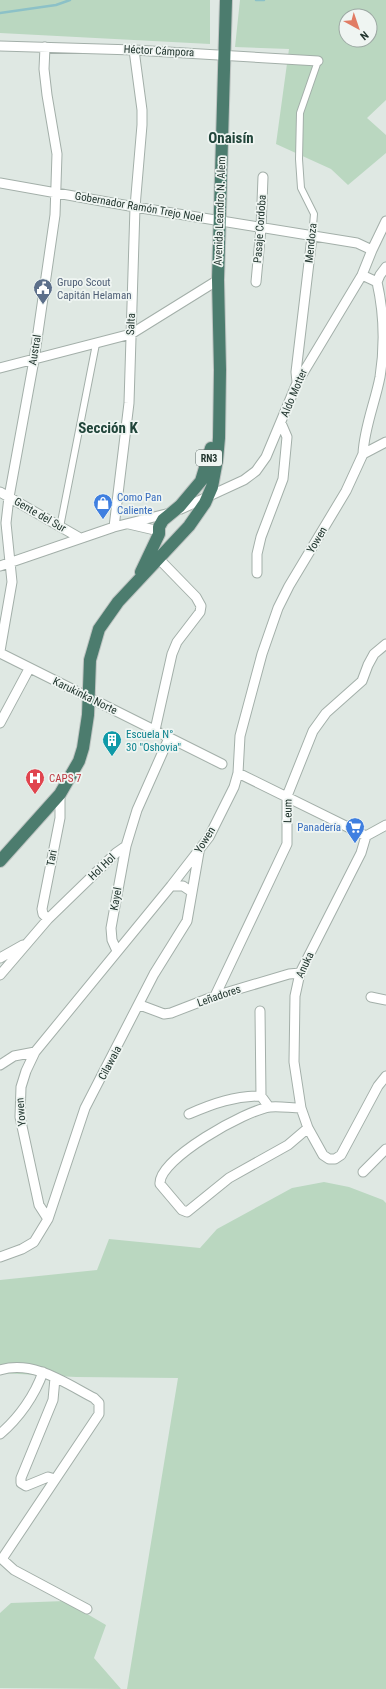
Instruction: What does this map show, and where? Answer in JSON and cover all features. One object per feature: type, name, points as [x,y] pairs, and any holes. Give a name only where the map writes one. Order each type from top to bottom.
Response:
[{"type":"highway","name":"Avenida Leandro N. Alem","points":[[0,861],[60,794],[79,761],[83,748],[90,660],[98,629],[107,615],[188,526],[208,497],[217,460],[219,397],[218,280],[226,0]]},
{"type":"highway","name":"Avenida Leandro N. Alem","points":[[132,588],[144,568],[159,532],[161,523],[176,510],[198,485],[206,470],[219,397]]},
{"type":"highway","points":[[176,510],[189,518],[188,526]]},
{"type":"highway","points":[[159,532],[166,539],[175,540]]},
{"type":"street","name":"Héctor Cámpora","points":[[0,46],[224,54],[318,61]]},
{"type":"street","name":"Austral","points":[[0,652],[12,582],[6,523],[9,497],[34,360],[57,193],[57,154],[44,69],[45,47]]},
{"type":"street","name":"Salta","points":[[114,527],[129,403],[135,207],[142,110],[134,50]]},
{"type":"street","name":"Mendoza","points":[[297,383],[296,372],[314,214],[301,188],[299,159],[300,113],[318,61]]},
{"type":"street","name":"Pasaje Cordoba","points":[[256,282],[261,228],[263,177]]},
{"type":"street","name":"Gobernador Ramón Trejo Noel","points":[[0,183],[312,237],[357,243],[372,250]]},
{"type":"street","name":"Aldo Motter","points":[[0,566],[126,523],[176,510],[244,480],[256,472],[266,458],[297,383],[362,276],[372,250],[386,221]]},
{"type":"street","points":[[362,276],[377,282],[380,274],[386,267]]},
{"type":"street","points":[[0,368],[131,334],[218,280]]},
{"type":"street","name":"Yowen","points":[[48,1219],[39,1205],[20,1117],[20,1087],[34,1052],[199,851],[209,837],[234,787],[238,773],[240,736],[262,654],[278,608],[289,586],[346,491],[363,454],[364,440],[380,376],[383,344],[382,303],[377,282]]},
{"type":"street","points":[[60,527],[96,344]]},
{"type":"street","points":[[257,573],[257,554],[261,537],[283,479],[287,437],[281,423]]},
{"type":"street","points":[[363,454],[386,442]]},
{"type":"street","name":"Gente del Sur","points":[[0,492],[80,538]]},
{"type":"street","points":[[126,523],[159,532]]},
{"type":"street","points":[[154,730],[172,654],[177,642],[200,612],[201,606],[196,596],[159,559]]},
{"type":"street","name":"Leum","points":[[215,996],[288,844],[287,796],[313,731],[326,713],[362,681],[374,654],[386,644]]},
{"type":"street","name":"Karukinka Norte","points":[[0,652],[29,668],[222,764]]},
{"type":"street","points":[[0,723],[29,668]]},
{"type":"street","name":"Hol Hol","points":[[0,975],[48,919],[116,853],[126,846],[137,810],[169,738]]},
{"type":"street","points":[[238,773],[366,836],[386,825]]},
{"type":"street","name":"Tari","points":[[48,919],[42,909],[60,818],[60,794]]},
{"type":"street","name":"Anuka","points":[[366,836],[361,854],[300,973],[295,996],[293,1037],[294,1062],[301,1108],[308,1128],[323,1154],[329,1159],[335,1159],[341,1155],[378,1086],[386,1076]]},
{"type":"street","name":"Kayel","points":[[117,951],[112,940],[111,928],[126,846]]},
{"type":"street","name":"Cilawaia","points":[[0,1257],[22,1249],[34,1242],[48,1219],[85,1108],[140,1005],[154,974],[187,921],[190,912],[199,851]]},
{"type":"street","points":[[171,886],[183,886],[192,892]]},
{"type":"street","points":[[0,958],[27,944]]},
{"type":"street","name":"Leñadores","points":[[140,1005],[164,1014],[171,1013],[215,996],[289,974],[300,973]]},
{"type":"street","points":[[371,997],[386,1000]]},
{"type":"street","points":[[260,1011],[261,1096],[269,1107]]},
{"type":"street","points":[[0,1065],[14,1056],[34,1052]]},
{"type":"street","points":[[189,1114],[220,1101],[247,1096],[261,1096]]},
{"type":"street","points":[[301,1108],[269,1107],[253,1112],[214,1131],[196,1142],[168,1168],[159,1180],[160,1184],[182,1210],[187,1212],[229,1178],[288,1145],[308,1128]]},
{"type":"street","points":[[363,1172],[386,1149]]},
{"type":"street","points":[[0,1370],[21,1366],[43,1372],[94,1398],[99,1403],[99,1414],[4,1556],[3,1560],[14,1570],[87,1610]]},
{"type":"street","points":[[0,1434],[11,1425],[24,1407],[39,1383],[43,1372]]},
{"type":"street","points":[[55,1378],[53,1400],[21,1478],[21,1483],[26,1486],[48,1477],[55,1479]]},
{"type":"green space","points":[[0,0],[210,0],[210,44],[0,33]]},
{"type":"green space","points":[[240,0],[386,0],[386,100],[367,118],[386,135],[386,153],[348,185],[331,169],[276,144],[289,49],[235,47]]},
{"type":"green space","points":[[324,1182],[349,1187],[383,1200],[386,1203],[386,1689],[127,1689],[178,1378],[76,1377],[0,1373],[0,1280],[97,1270],[109,1239],[200,1248],[217,1229],[292,1188]]},
{"type":"green space","points":[[65,1601],[106,1625],[94,1658],[121,1689],[0,1688],[0,1613],[11,1603]]},
{"type":"waterway","points":[[0,13],[56,5],[70,0]]},
{"type":"waterway","points":[[256,0],[264,0]]},
{"type":"place","name":"Grupo Scout Capitán Helaman","points":[[43,305]]},
{"type":"place","name":"Como Pan Caliente","points":[[103,520]]},
{"type":"place","name":"Escuela N° 30 \"Oshovia\"","points":[[112,757]]},
{"type":"place","name":"CAPS 7","points":[[35,795]]},
{"type":"place","name":"Panadería","points":[[355,844]]},
{"type":"district","name":"Onaisín","points":[[231,138]]},
{"type":"district","name":"Sección K","points":[[108,428]]}]
